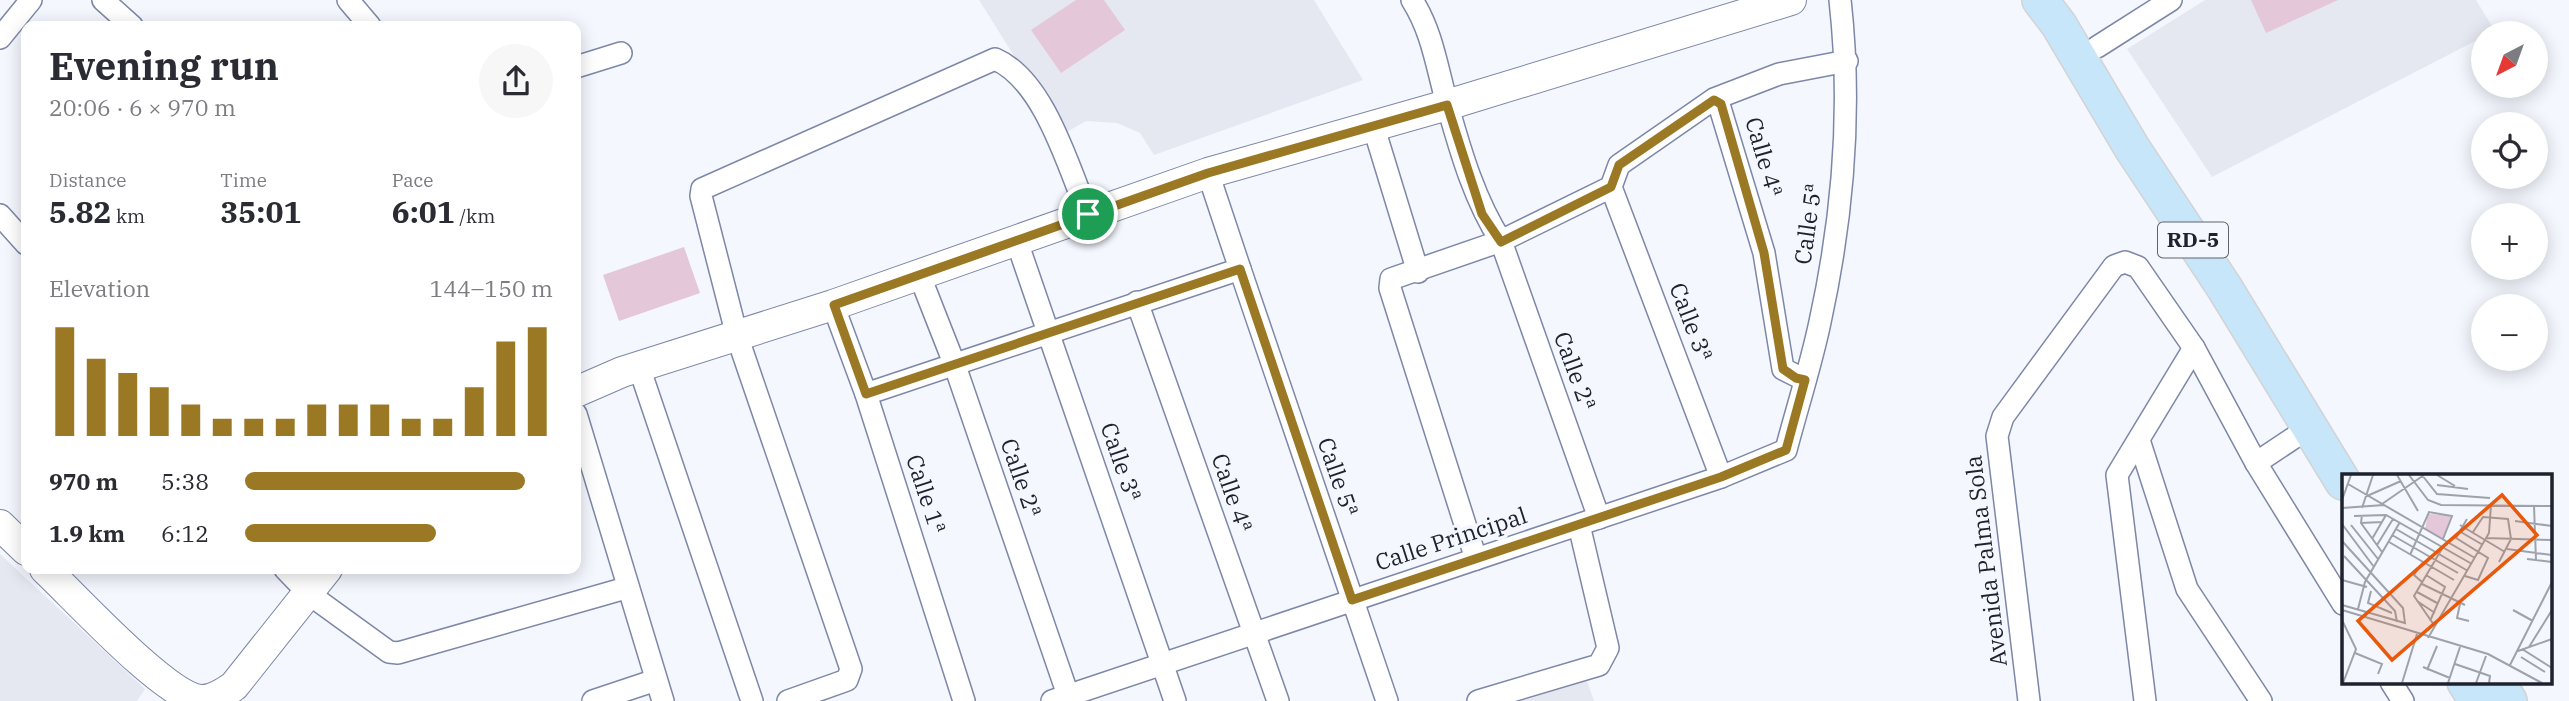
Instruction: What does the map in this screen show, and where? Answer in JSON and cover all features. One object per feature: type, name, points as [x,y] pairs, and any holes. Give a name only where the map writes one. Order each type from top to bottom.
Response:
[{"type":"main road","name":"RD-5","points":[[2046,2],[2097,47],[2367,474]]},
{"type":"main road","name":"RD-5","points":[[2046,2],[2342,480]]},
{"type":"main road","points":[[2466,684],[2477,701]]},
{"type":"main road","points":[[2498,684],[2509,701]]},
{"type":"street","points":[[0,38],[31,0]]},
{"type":"street","points":[[103,0],[126,21]]},
{"type":"street","points":[[348,0],[366,21]]},
{"type":"street","name":"Calle 2ª","points":[[1412,0],[1424,20],[1447,105],[1482,214],[1501,242],[1599,517]]},
{"type":"street","points":[[581,390],[639,367],[834,305],[1208,173],[1447,105],[1791,0]]},
{"type":"street","name":"Calle 5ª","points":[[1786,450],[1821,322],[1842,184],[1847,61],[1840,0]]},
{"type":"street","points":[[2097,47],[2171,0]]},
{"type":"street","points":[[581,65],[621,53]]},
{"type":"street","points":[[788,701],[847,680],[851,676],[737,336],[701,196],[702,189],[995,59],[1012,66],[1031,88],[1057,138],[1088,214]]},
{"type":"street","points":[[1476,559],[1390,288],[1391,279],[1501,242],[1611,187],[1619,165],[1714,100],[1718,101],[1779,74],[1847,61]]},
{"type":"street","name":"Calle 4ª","points":[[1718,101],[1764,253],[1783,369],[1796,378],[1805,380]]},
{"type":"street","points":[[1373,125],[1418,272]]},
{"type":"street","name":"Calle 5ª","points":[[1208,173],[1387,701]]},
{"type":"street","name":"Calle 3ª","points":[[1611,187],[1721,477]]},
{"type":"street","points":[[0,215],[21,238]]},
{"type":"street","name":"Calle 3ª","points":[[1016,239],[1175,701]]},
{"type":"street","name":"Avenida Palma Sola","points":[[2029,701],[1997,436],[2003,417],[2114,267],[2125,262],[2138,267],[2194,348]]},
{"type":"street","points":[[866,394],[1240,269]]},
{"type":"street","name":"Calle 2ª","points":[[919,274],[954,363],[1063,699]]},
{"type":"street","name":"Calle 4ª","points":[[1137,302],[1278,701]]},
{"type":"street","name":"Calle 1ª","points":[[834,305],[866,394],[964,701]]},
{"type":"street","points":[[2146,701],[2117,475],[2194,348]]},
{"type":"street","points":[[2194,348],[2256,463],[2342,602]]},
{"type":"street","points":[[639,367],[752,701]]},
{"type":"street","points":[[2256,463],[2310,427]]},
{"type":"street","points":[[581,431],[626,588],[663,701]]},
{"type":"street","points":[[2139,440],[2187,589],[2261,701]]},
{"type":"street","name":"Calle Principal","points":[[1063,699],[1721,477],[1786,450]]},
{"type":"street","points":[[1478,701],[1599,665],[1605,657],[1608,648],[1579,524]]},
{"type":"street","points":[[0,525],[21,545]]},
{"type":"street","points":[[51,574],[165,682],[190,697],[203,701],[221,695],[234,686],[323,574]]},
{"type":"street","points":[[290,574],[309,594],[389,652],[398,653],[626,588]]},
{"type":"street","points":[[593,701],[656,680]]},
{"type":"street","points":[[2392,684],[2403,701]]},
{"type":"shaded area","points":[[979,0],[1314,0],[1363,80],[1154,155],[1140,133],[1117,123],[1086,121],[1063,134]]},
{"type":"shaded area","points":[[1076,0],[1104,0],[1125,30],[1061,73],[1031,30]]},
{"type":"shaded area","points":[[2205,0],[2476,0],[2489,21],[2471,21],[2471,43],[2212,177],[2127,49]]},
{"type":"shaded area","points":[[2251,0],[2338,0],[2266,33]]},
{"type":"shaded area","points":[[684,247],[700,293],[619,321],[603,275]]},
{"type":"shaded area","points":[[0,554],[145,689],[137,701],[0,701]]},
{"type":"shaded area","points":[[1587,681],[1594,701],[1521,701]]},
{"type":"route","points":[[1714,100],[1718,101],[1764,253],[1783,369],[1796,378],[1805,380],[1786,450],[1721,477],[1352,600],[1240,269],[866,394],[834,305],[1088,214],[1208,173],[1447,105],[1482,214],[1501,242],[1611,187],[1619,165],[1714,100]]}]
